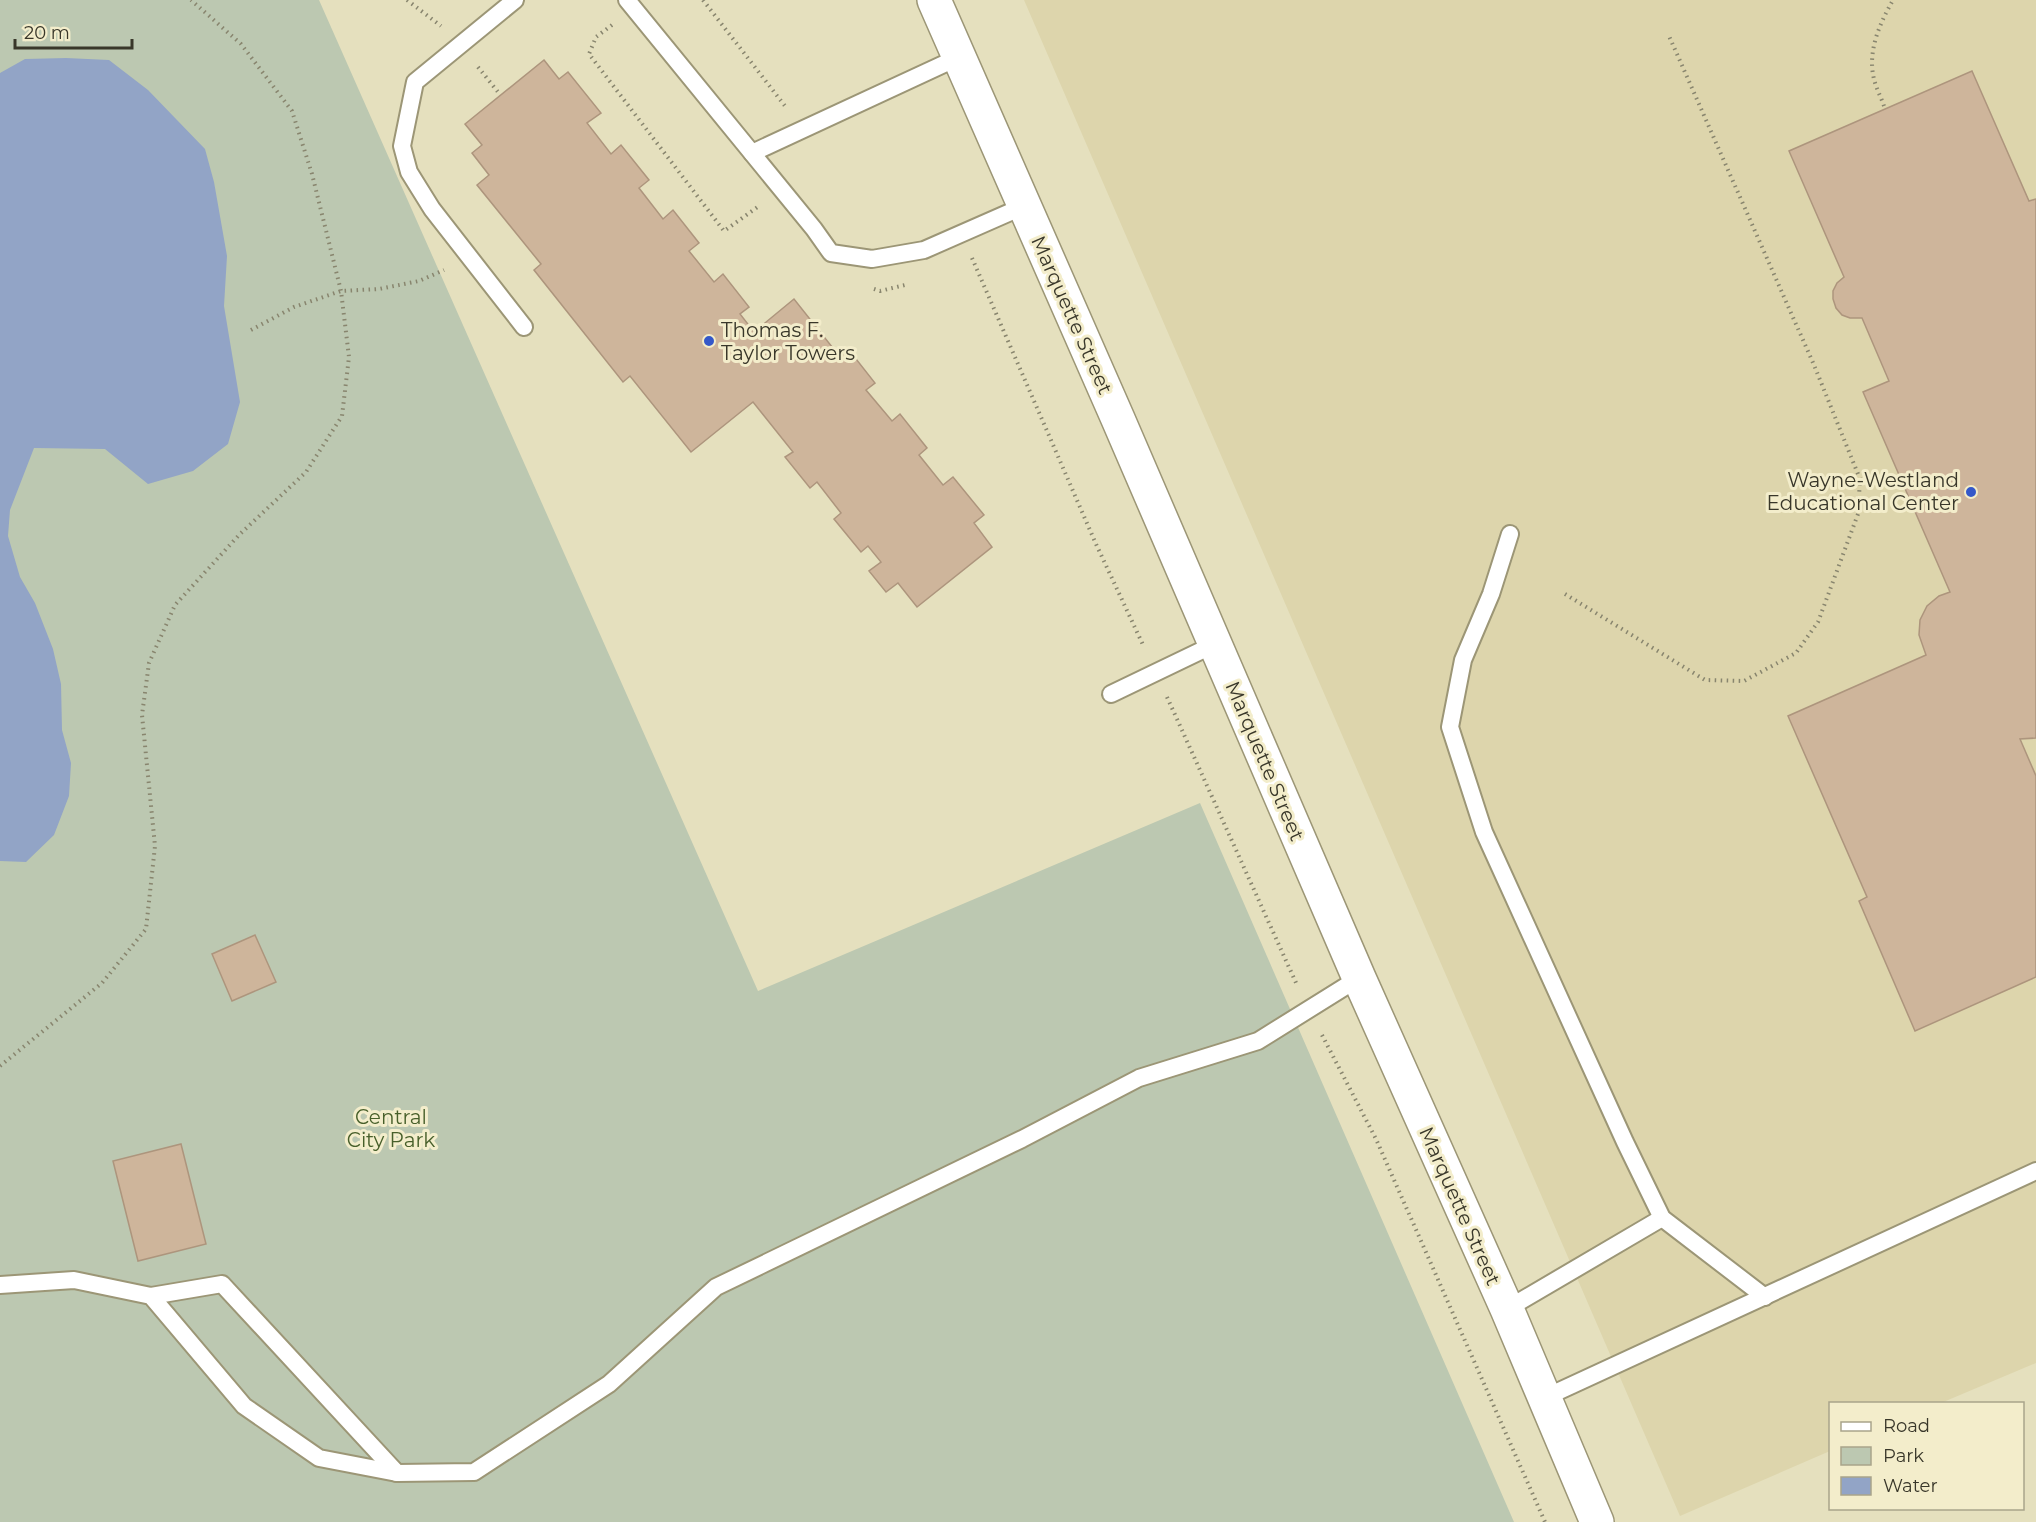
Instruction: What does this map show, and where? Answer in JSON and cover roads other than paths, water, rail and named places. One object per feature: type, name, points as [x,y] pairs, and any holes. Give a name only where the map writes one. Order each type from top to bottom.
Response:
[{"type":"street","name":"Marquette Street","points":[[934,0],[1597,1522]]},
{"type":"lane","points":[[515,0],[416,82],[402,146],[409,172],[432,209],[524,327]]},
{"type":"lane","points":[[627,0],[831,253],[872,259],[924,250],[1024,206]]},
{"type":"lane","points":[[752,153],[959,57]]},
{"type":"lane","points":[[1510,534],[1491,594],[1463,660],[1450,727],[1484,832],[1662,1218],[1765,1297]]},
{"type":"lane","points":[[1111,693],[1215,644]]},
{"type":"lane","points":[[151,1296],[244,1406],[319,1458],[397,1473],[474,1472],[609,1384],[716,1287],[1022,1139],[1139,1078],[1258,1041],[1359,978]]},
{"type":"lane","points":[[1544,1398],[2036,1171]]},
{"type":"lane","points":[[1506,1309],[1662,1218]]},
{"type":"lane","points":[[0,1285],[74,1280],[151,1296],[222,1284],[397,1473]]},
{"type":"water","points":[[25,59],[109,60],[148,90],[205,149],[214,182],[227,256],[224,306],[240,402],[228,444],[193,471],[148,484],[105,449],[34,448],[10,510],[8,536],[20,577],[35,603],[53,649],[61,684],[62,730],[71,763],[69,796],[54,835],[26,862],[0,861],[0,73]]},
{"type":"place","name":"Thomas F. Taylor Towers","points":[[709,341]]},
{"type":"place","name":"Wayne-Westland Educational Center","points":[[1971,492]]},
{"type":"park label","name":"Central City Park","points":[[391,1128]]}]
